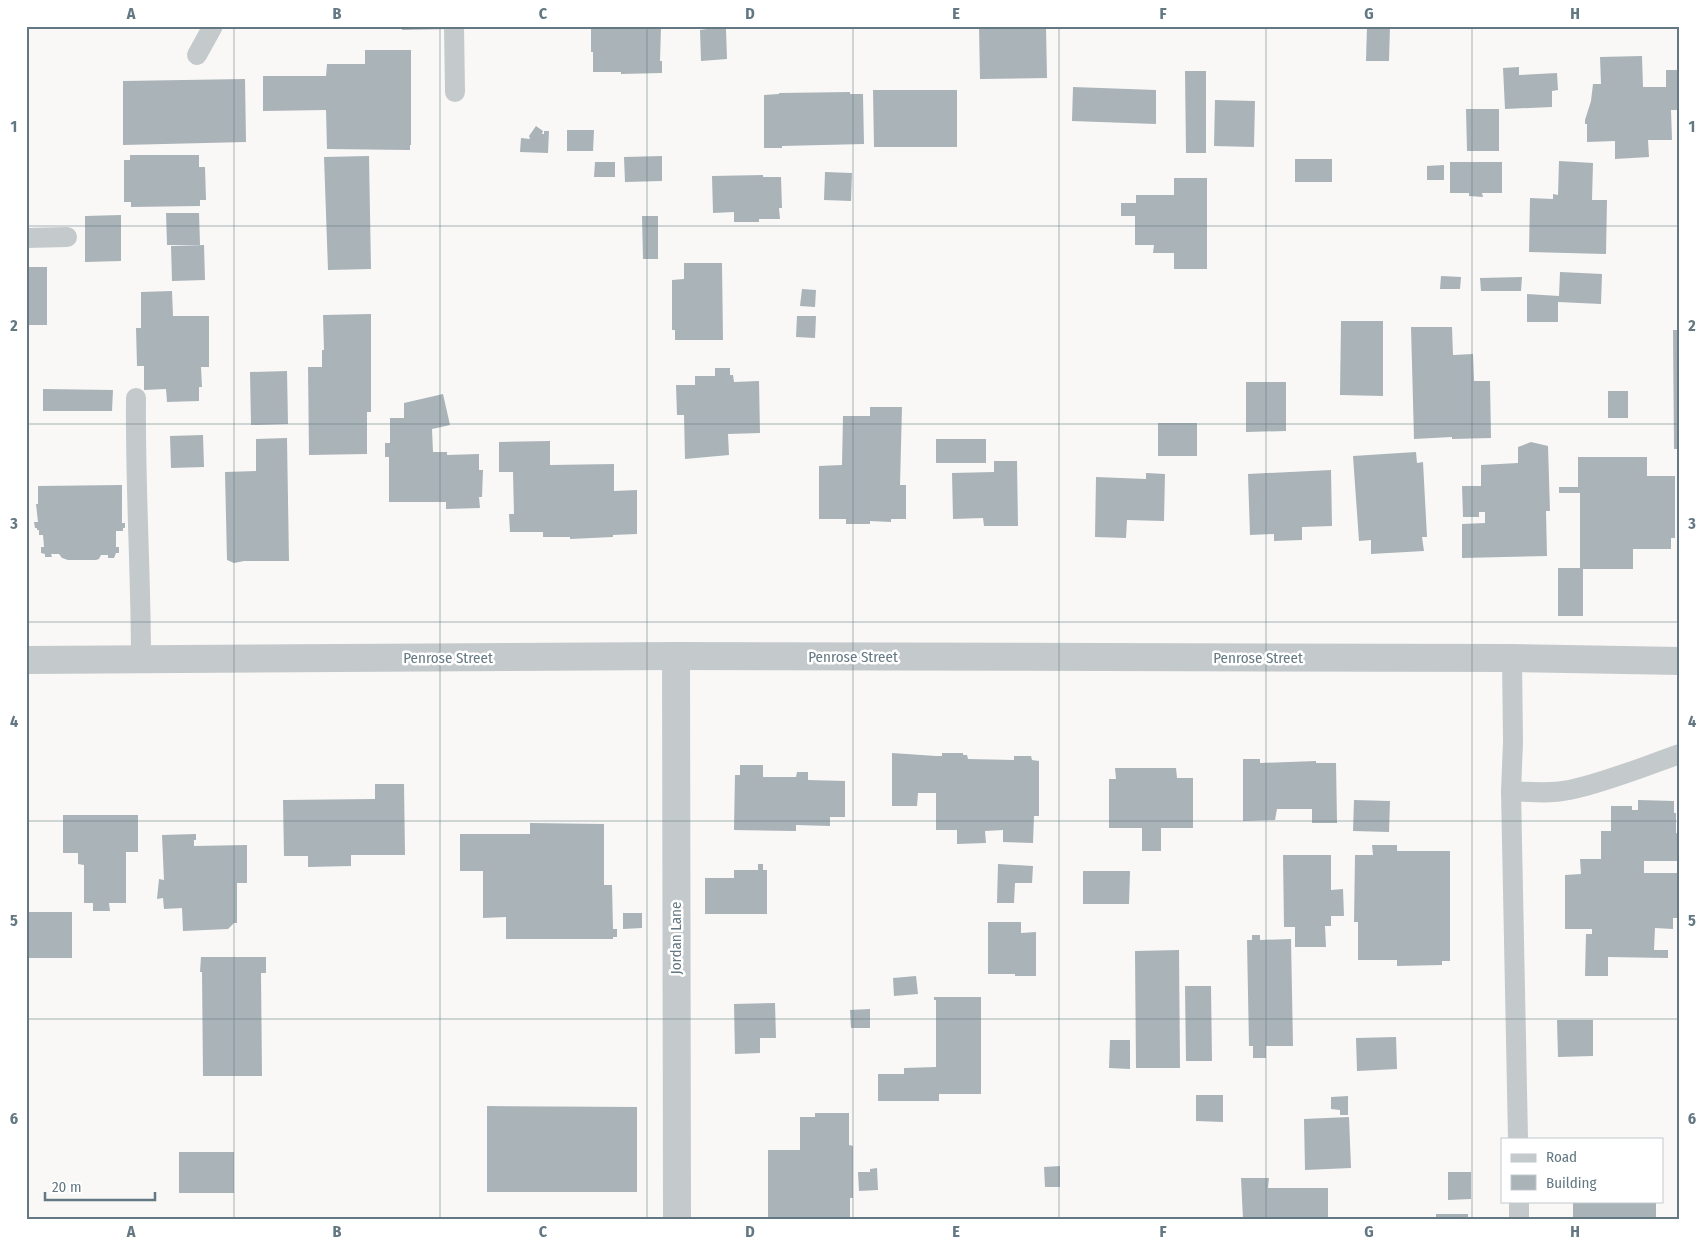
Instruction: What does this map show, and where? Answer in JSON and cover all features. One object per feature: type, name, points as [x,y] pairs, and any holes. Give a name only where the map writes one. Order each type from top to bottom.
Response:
[{"type":"street","name":"Penrose Street","points":[[26,660],[676,656],[1512,658],[1680,661]]},
{"type":"street","name":"Jordan Lane","points":[[676,656],[676,1219]]},
{"type":"lane","points":[[197,55],[213,26]]},
{"type":"lane","points":[[454,26],[455,92]]},
{"type":"lane","points":[[26,238],[66,237]]},
{"type":"lane","points":[[136,398],[141,660]]},
{"type":"lane","points":[[1512,658],[1513,742],[1510,791],[1518,1138]]},
{"type":"lane","points":[[1510,791],[1541,792],[1568,790],[1680,754]]},
{"type":"lane","points":[[1519,1202],[1519,1219]]},
{"type":"building","points":[[402,26],[450,26],[450,29],[402,30]]},
{"type":"building","points":[[591,26],[661,27],[660,61],[662,61],[662,73],[621,74],[621,72],[593,72]]},
{"type":"building","points":[[979,26],[1046,26],[1047,78],[980,79]]},
{"type":"building","points":[[1367,26],[1390,26],[1389,61],[1366,61]]},
{"type":"building","points":[[706,28],[726,29],[727,59],[701,61],[700,30]]},
{"type":"building","points":[[365,50],[411,50],[410,150],[327,149],[326,110],[263,111],[263,76],[326,76],[327,64],[365,64]]},
{"type":"building","points":[[1642,56],[1643,87],[1666,87],[1666,70],[1680,70],[1680,110],[1671,110],[1672,140],[1648,140],[1649,157],[1615,159],[1615,141],[1587,142],[1587,124],[1585,124],[1585,120],[1591,101],[1593,84],[1601,84],[1600,57]]},
{"type":"building","points":[[1519,67],[1519,75],[1557,73],[1558,90],[1552,91],[1552,107],[1505,109],[1503,68]]},
{"type":"building","points":[[1185,71],[1206,71],[1206,153],[1186,153]]},
{"type":"building","points":[[245,79],[246,142],[123,145],[123,81]]},
{"type":"building","points":[[1073,87],[1156,90],[1156,124],[1072,121]]},
{"type":"building","points":[[873,90],[957,90],[957,147],[874,147]]},
{"type":"building","points":[[850,92],[850,94],[863,94],[864,144],[764,148],[764,95]]},
{"type":"building","points":[[1215,100],[1255,101],[1254,147],[1214,146]]},
{"type":"building","points":[[1466,109],[1499,109],[1499,151],[1467,151]]},
{"type":"building","points":[[536,126],[543,131],[542,134],[544,134],[544,131],[549,131],[548,153],[520,152],[521,138],[530,139],[529,136]]},
{"type":"building","points":[[567,130],[594,130],[593,151],[567,151]]},
{"type":"building","points":[[130,155],[199,155],[199,167],[205,167],[206,200],[200,200],[200,206],[131,207],[131,202],[124,202],[124,160],[130,160]]},
{"type":"building","points":[[369,156],[371,269],[328,270],[324,157]]},
{"type":"building","points":[[662,156],[662,181],[625,182],[624,157]]},
{"type":"building","points":[[1295,159],[1332,159],[1332,182],[1295,182]]},
{"type":"building","points":[[1559,161],[1593,163],[1592,200],[1607,200],[1606,254],[1529,252],[1530,198],[1553,199],[1553,194],[1558,195]]},
{"type":"building","points":[[595,162],[615,162],[615,177],[594,177]]},
{"type":"building","points":[[1450,162],[1502,162],[1502,193],[1482,193],[1483,197],[1469,196],[1469,193],[1450,193]]},
{"type":"building","points":[[1444,165],[1444,180],[1427,180],[1427,166]]},
{"type":"building","points":[[825,172],[852,173],[851,201],[824,200]]},
{"type":"building","points":[[763,175],[763,177],[781,177],[782,208],[779,208],[780,219],[759,219],[759,222],[734,222],[734,212],[713,213],[712,176]]},
{"type":"building","points":[[1174,178],[1207,178],[1207,269],[1174,269],[1174,253],[1153,253],[1154,245],[1135,245],[1135,216],[1121,216],[1121,203],[1136,203],[1136,195],[1174,195]]},
{"type":"building","points":[[166,213],[199,213],[200,245],[167,245]]},
{"type":"building","points":[[121,215],[121,261],[85,262],[85,216]]},
{"type":"building","points":[[642,216],[658,216],[658,259],[643,259]]},
{"type":"building","points":[[204,245],[205,280],[172,281],[171,246]]},
{"type":"building","points":[[684,263],[722,263],[723,340],[675,340],[675,330],[672,330],[672,280],[684,279]]},
{"type":"building","points":[[26,267],[47,267],[47,325],[26,325]]},
{"type":"building","points":[[1560,272],[1602,274],[1601,304],[1558,302],[1558,322],[1527,322],[1527,294],[1559,296]]},
{"type":"building","points":[[1441,276],[1461,277],[1460,289],[1440,289]]},
{"type":"building","points":[[1522,277],[1521,291],[1481,291],[1480,278]]},
{"type":"building","points":[[802,289],[816,290],[815,307],[800,306]]},
{"type":"building","points":[[172,291],[173,316],[209,316],[209,367],[201,367],[202,387],[199,387],[199,401],[167,402],[166,389],[144,390],[144,366],[137,366],[136,328],[141,328],[141,292]]},
{"type":"building","points":[[371,314],[371,412],[367,412],[367,454],[309,455],[308,367],[322,367],[322,350],[324,350],[323,315]]},
{"type":"building","points":[[797,316],[816,316],[815,338],[796,337]]},
{"type":"building","points":[[1341,321],[1383,321],[1383,396],[1340,395]]},
{"type":"building","points":[[1411,327],[1452,327],[1453,355],[1473,354],[1474,381],[1490,381],[1491,438],[1452,439],[1452,437],[1414,439]]},
{"type":"building","points":[[1673,330],[1680,330],[1680,449],[1674,449]]},
{"type":"building","points":[[715,368],[730,368],[730,375],[733,375],[734,382],[759,381],[760,433],[728,434],[729,455],[685,459],[684,415],[677,415],[676,385],[695,385],[695,376],[715,376]]},
{"type":"building","points":[[287,371],[288,424],[251,425],[250,372]]},
{"type":"building","points":[[1246,382],[1286,382],[1286,431],[1246,432]]},
{"type":"building","points":[[43,389],[113,390],[112,411],[43,411]]},
{"type":"building","points":[[1608,391],[1628,391],[1628,418],[1608,418]]},
{"type":"building","points":[[443,394],[450,425],[432,429],[433,452],[447,452],[447,455],[479,454],[479,470],[483,470],[482,497],[479,497],[480,508],[446,509],[446,502],[389,502],[389,457],[385,457],[385,443],[390,443],[390,418],[404,418],[404,403]]},
{"type":"building","points":[[870,407],[902,407],[900,485],[906,485],[906,519],[891,519],[891,522],[870,521],[870,524],[846,524],[846,519],[819,519],[819,466],[842,465],[843,416],[870,416]]},
{"type":"building","points":[[1158,423],[1197,423],[1197,456],[1158,456]]},
{"type":"building","points":[[203,435],[204,467],[171,468],[170,436]]},
{"type":"building","points":[[287,438],[289,561],[244,561],[234,563],[227,560],[225,472],[256,471],[256,439]]},
{"type":"building","points":[[936,439],[986,439],[986,463],[936,463]]},
{"type":"building","points":[[550,441],[550,465],[614,464],[614,491],[637,490],[637,534],[570,539],[570,537],[543,537],[543,532],[510,532],[509,514],[514,514],[513,472],[499,472],[499,442]]},
{"type":"building","points":[[1531,442],[1548,446],[1550,511],[1546,511],[1547,556],[1462,558],[1462,524],[1485,523],[1485,512],[1479,512],[1479,517],[1463,517],[1462,486],[1481,486],[1481,465],[1518,463],[1518,447]]},
{"type":"building","points":[[1416,452],[1417,463],[1423,462],[1427,537],[1422,537],[1424,551],[1371,554],[1371,540],[1359,541],[1353,456]]},
{"type":"building","points":[[1578,457],[1647,457],[1647,476],[1675,476],[1675,538],[1671,538],[1671,549],[1633,549],[1633,569],[1583,569],[1583,616],[1558,616],[1558,568],[1580,568],[1580,493],[1559,493],[1559,487],[1578,487]]},
{"type":"building","points":[[994,461],[1017,461],[1018,526],[984,526],[983,518],[953,519],[952,473],[994,472]]},
{"type":"building","points":[[1331,470],[1332,526],[1302,527],[1302,540],[1274,541],[1274,534],[1250,535],[1248,474]]},
{"type":"building","points":[[1146,473],[1165,474],[1164,521],[1127,520],[1126,538],[1095,537],[1096,477],[1146,479]]},
{"type":"building","points":[[122,485],[122,523],[125,523],[125,528],[123,528],[123,531],[116,531],[116,547],[119,547],[119,553],[116,553],[114,558],[108,558],[108,555],[101,555],[96,560],[68,560],[62,558],[59,554],[51,554],[52,557],[45,557],[45,554],[41,553],[41,547],[44,547],[43,535],[39,535],[39,530],[35,528],[34,522],[38,522],[36,504],[38,504],[38,486]]},
{"type":"building","points":[[892,753],[942,756],[942,753],[963,753],[963,755],[967,755],[968,759],[1014,760],[1014,756],[1031,756],[1032,760],[1039,761],[1039,816],[1034,816],[1033,843],[1003,842],[1003,830],[985,831],[986,843],[957,844],[957,830],[936,830],[936,793],[918,793],[917,806],[892,806]]},
{"type":"building","points":[[1243,759],[1260,759],[1260,763],[1316,761],[1316,763],[1336,763],[1337,823],[1312,823],[1312,809],[1277,809],[1275,820],[1243,821]]},
{"type":"building","points":[[740,765],[763,765],[763,777],[796,777],[797,772],[808,772],[808,780],[845,781],[845,817],[830,817],[830,826],[796,825],[796,831],[734,830],[735,775],[740,775]]},
{"type":"building","points":[[1115,768],[1176,768],[1177,778],[1193,778],[1193,828],[1161,828],[1161,851],[1142,851],[1142,828],[1109,828],[1109,779],[1116,779]]},
{"type":"building","points":[[375,784],[404,784],[405,855],[351,855],[351,866],[308,867],[308,856],[284,856],[283,800],[375,799]]},
{"type":"building","points":[[1354,800],[1390,801],[1389,832],[1353,831]]},
{"type":"building","points":[[1638,800],[1674,801],[1676,833],[1680,834],[1680,861],[1644,861],[1644,873],[1680,873],[1680,918],[1673,918],[1673,929],[1655,928],[1654,950],[1668,950],[1668,958],[1608,957],[1608,976],[1585,976],[1586,934],[1592,934],[1592,929],[1565,929],[1565,875],[1581,874],[1580,859],[1601,859],[1601,831],[1611,831],[1611,806],[1632,806],[1632,810],[1638,810]]},
{"type":"building","points":[[63,815],[138,815],[138,852],[126,852],[126,903],[109,903],[110,911],[93,911],[93,903],[84,903],[84,865],[78,864],[78,853],[63,853]]},
{"type":"building","points":[[530,823],[604,824],[604,885],[612,885],[613,929],[617,929],[617,937],[613,937],[613,939],[506,939],[506,917],[483,918],[483,871],[460,871],[460,834],[530,834]]},
{"type":"building","points":[[196,834],[194,846],[247,845],[247,883],[237,883],[237,923],[234,923],[228,929],[183,931],[182,908],[164,909],[163,898],[157,899],[159,879],[164,880],[162,835]]},
{"type":"building","points":[[1372,845],[1397,845],[1397,851],[1450,851],[1450,961],[1442,961],[1442,965],[1397,966],[1397,960],[1358,960],[1358,922],[1354,922],[1355,855],[1373,855]]},
{"type":"building","points":[[1283,855],[1331,855],[1331,890],[1343,889],[1344,916],[1331,916],[1331,926],[1325,926],[1326,947],[1295,947],[1295,927],[1284,927]]},
{"type":"building","points":[[758,864],[763,864],[763,870],[767,870],[767,914],[705,914],[705,878],[734,878],[734,870],[758,870]]},
{"type":"building","points":[[998,864],[1033,866],[1032,883],[1015,883],[1014,903],[997,903]]},
{"type":"building","points":[[1083,871],[1130,871],[1129,904],[1083,904]]},
{"type":"building","points":[[26,912],[72,912],[72,958],[27,958]]},
{"type":"building","points":[[623,913],[642,913],[642,928],[623,929]]},
{"type":"building","points":[[988,922],[1021,922],[1021,933],[1036,932],[1036,976],[988,974]]},
{"type":"building","points":[[1252,935],[1260,935],[1260,940],[1291,939],[1293,1046],[1266,1046],[1266,1058],[1253,1058],[1253,1046],[1249,1046],[1247,940],[1252,940]]},
{"type":"building","points":[[1179,950],[1180,1068],[1136,1068],[1135,951]]},
{"type":"building","points":[[201,957],[266,957],[266,973],[261,973],[262,1076],[203,1076]]},
{"type":"building","points":[[916,976],[918,994],[894,996],[893,978]]},
{"type":"building","points":[[1185,986],[1211,986],[1212,1061],[1186,1061]]},
{"type":"building","points":[[934,997],[981,997],[981,1094],[939,1094],[939,1101],[878,1101],[878,1074],[904,1074],[904,1068],[936,1067],[936,1000],[934,1000]]},
{"type":"building","points":[[775,1003],[776,1038],[760,1038],[760,1053],[735,1054],[734,1004]]},
{"type":"building","points":[[870,1009],[870,1028],[851,1028],[850,1010]]},
{"type":"building","points":[[1557,1020],[1593,1020],[1593,1056],[1558,1057]]},
{"type":"building","points":[[1396,1037],[1397,1069],[1357,1071],[1356,1038]]},
{"type":"building","points":[[1110,1040],[1130,1040],[1130,1069],[1109,1068]]},
{"type":"building","points":[[1196,1095],[1223,1095],[1223,1122],[1196,1121]]},
{"type":"building","points":[[1348,1096],[1348,1115],[1340,1115],[1340,1110],[1331,1109],[1331,1097]]},
{"type":"building","points":[[487,1106],[637,1107],[637,1192],[487,1192]]},
{"type":"building","points":[[815,1113],[849,1113],[849,1145],[853,1146],[853,1198],[850,1198],[850,1219],[768,1219],[768,1150],[800,1150],[800,1117],[815,1117]]},
{"type":"building","points":[[1349,1117],[1351,1168],[1305,1170],[1304,1119]]},
{"type":"building","points":[[179,1152],[234,1152],[234,1193],[179,1193]]},
{"type":"building","points":[[1060,1166],[1060,1187],[1045,1187],[1044,1167]]},
{"type":"building","points":[[877,1168],[878,1190],[859,1191],[858,1172],[870,1172],[870,1169]]},
{"type":"building","points":[[1448,1172],[1471,1172],[1471,1199],[1448,1200]]},
{"type":"building","points":[[1241,1178],[1269,1178],[1268,1188],[1328,1188],[1328,1219],[1243,1219]]},
{"type":"building","points":[[1573,1202],[1656,1202],[1656,1219],[1573,1219]]},
{"type":"building","points":[[1436,1214],[1468,1214],[1468,1219],[1436,1219]]}]
